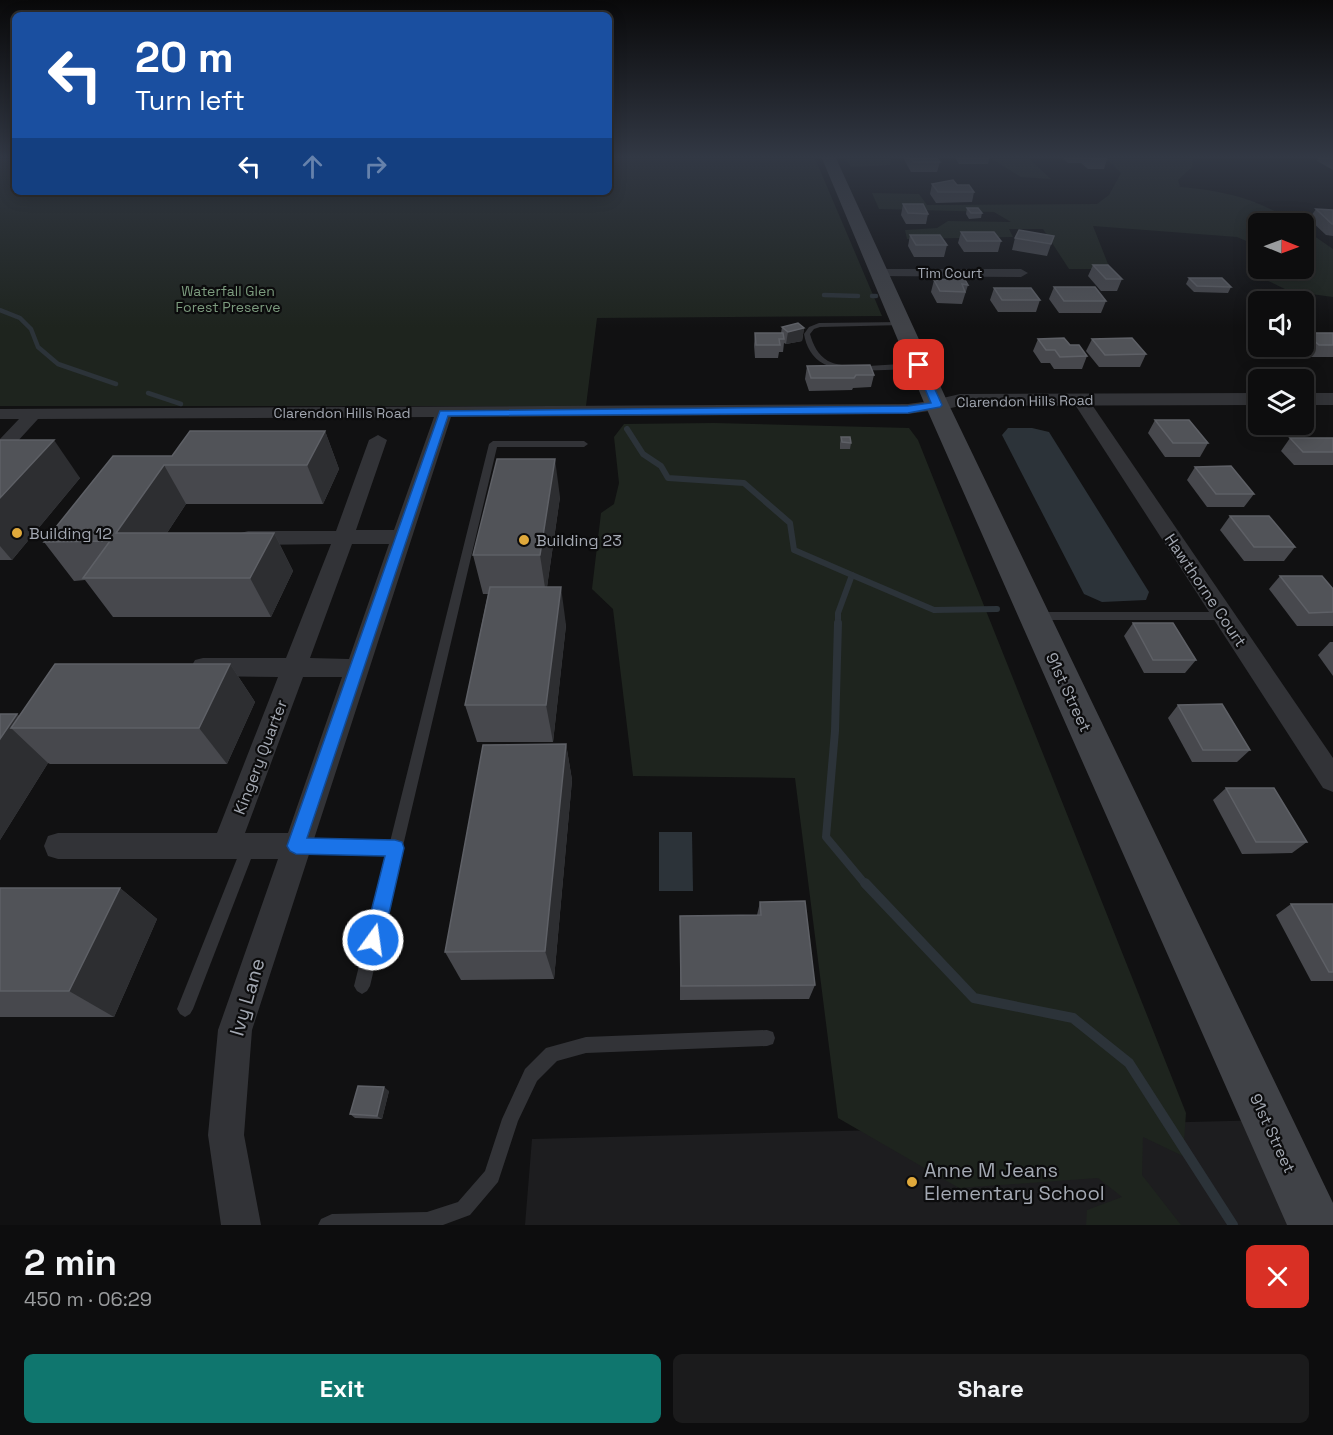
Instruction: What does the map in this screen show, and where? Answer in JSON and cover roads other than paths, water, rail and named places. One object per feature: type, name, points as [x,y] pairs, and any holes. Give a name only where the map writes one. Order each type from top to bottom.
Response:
[{"type":"main road","name":"91st Street","points":[[853,213],[937,405],[1315,1225]]},
{"type":"street","name":"Tim Court","points":[[880,273],[1021,273]]},
{"type":"street","name":"Clarendon Hills Road","points":[[0,414],[908,410],[960,400],[1248,399]]},
{"type":"street","points":[[1314,399],[1332,400]]},
{"type":"street","name":"Hawthorne Court","points":[[1080,400],[1333,780]]},
{"type":"street","points":[[58,846],[296,846],[444,413]]},
{"type":"street","points":[[0,450],[33,414]]},
{"type":"street","name":"Kingery Quarter","points":[[238,846],[295,667],[378,440]]},
{"type":"street","points":[[232,538],[402,537]]},
{"type":"street","points":[[177,667],[357,668]]},
{"type":"street","name":"Ivy Lane","points":[[241,1225],[226,1134],[234,1030],[296,846]]},
{"type":"lane","points":[[901,324],[819,325],[811,328],[807,334],[809,345],[828,364],[845,366],[919,365]]},
{"type":"lane","points":[[362,986],[494,444],[584,444]]},
{"type":"lane","points":[[1034,616],[1224,616]]},
{"type":"lane","points":[[185,1009],[238,846]]},
{"type":"lane","points":[[296,846],[395,848]]},
{"type":"lane","points":[[327,1225],[427,1221],[464,1209],[492,1176],[510,1119],[531,1075],[552,1054],[586,1045],[767,1038]]},
{"type":"waterway","points":[[824,295],[858,296]]},
{"type":"waterway","points":[[0,310],[20,318],[31,329],[38,347],[58,364],[116,384]]},
{"type":"waterway","points":[[148,393],[181,404]]},
{"type":"waterway","points":[[627,429],[643,454],[661,466],[668,478],[744,483],[790,523],[794,550],[852,575]]},
{"type":"waterway","points":[[838,623],[838,613],[852,575]]},
{"type":"waterway","points":[[852,575],[934,610],[997,609]]},
{"type":"waterway","points":[[838,623],[835,731],[826,837],[866,885]]},
{"type":"waterway","points":[[865,883],[974,998],[1073,1018],[1129,1063],[1233,1225]]},
{"type":"place","name":"Building 12","points":[[17,533]]},
{"type":"place","name":"Building 23","points":[[524,540]]},
{"type":"place","name":"Anne M Jeans Elementary School","points":[[912,1182]]},
{"type":"park label","name":"Waterfall Glen Forest Preserve","points":[[228,300]]}]
